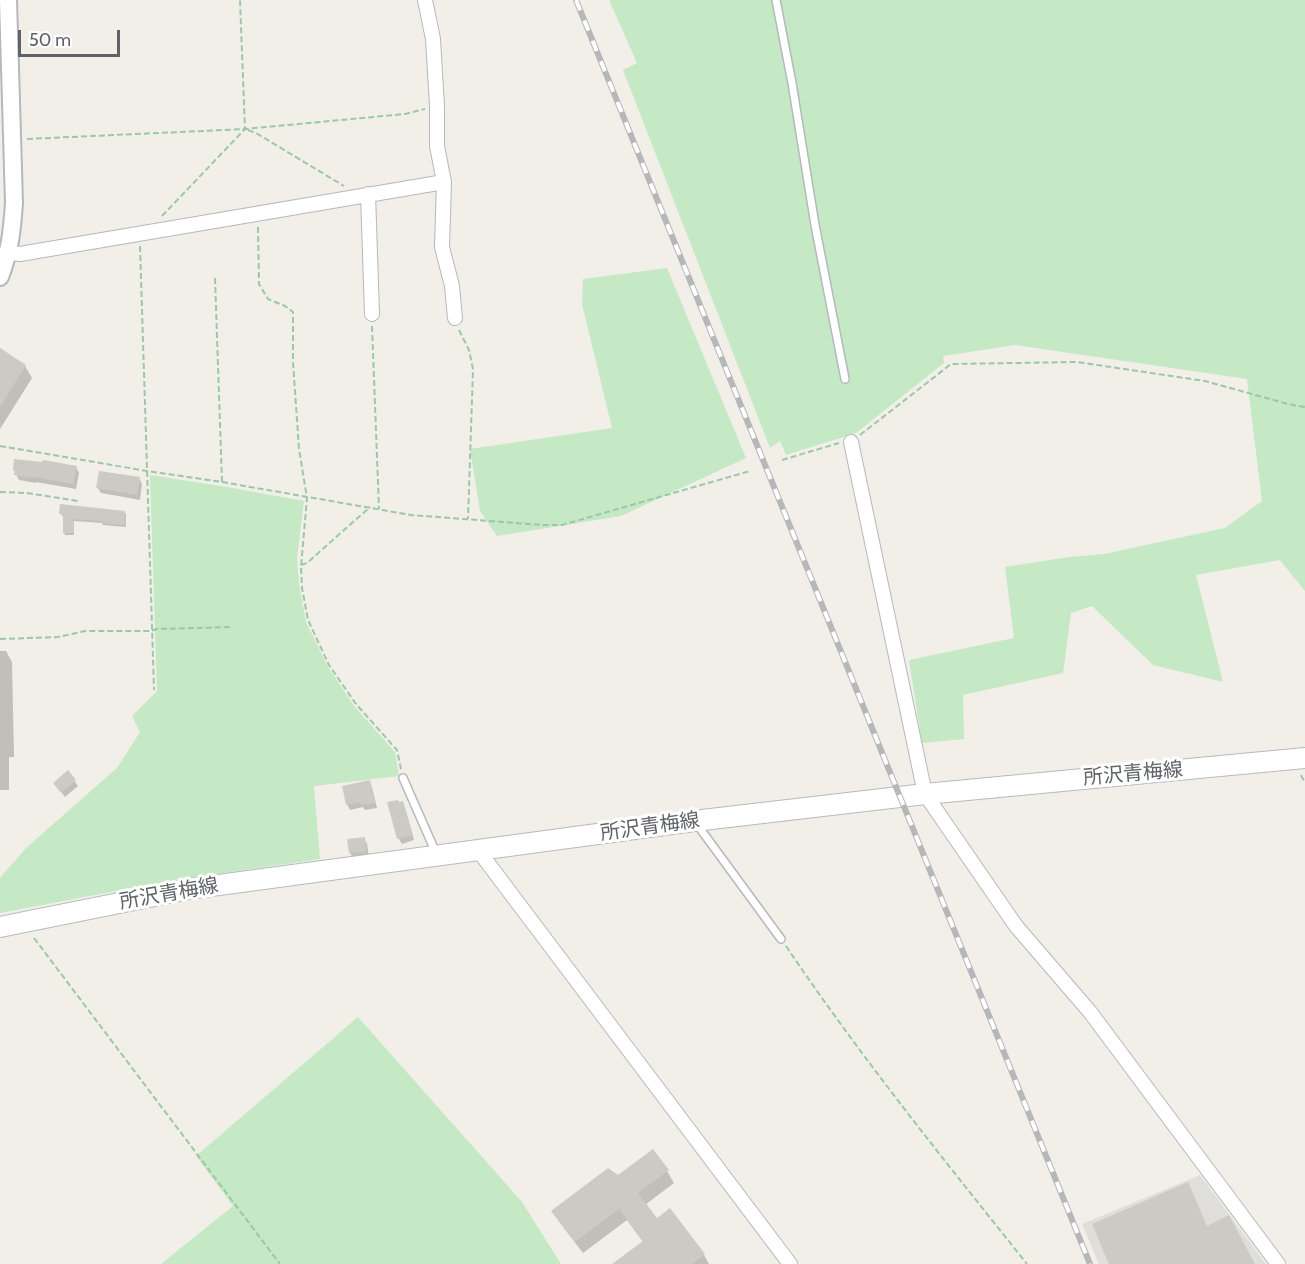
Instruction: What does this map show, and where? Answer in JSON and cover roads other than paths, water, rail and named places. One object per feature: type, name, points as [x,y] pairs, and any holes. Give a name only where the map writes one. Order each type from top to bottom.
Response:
[{"type":"main road","name":"所沢青梅線","points":[[9,925],[180,891],[694,821],[925,794],[1305,758]]},
{"type":"street","points":[[0,277],[13,227],[14,203],[8,0]]},
{"type":"street","points":[[425,0],[433,39],[437,146],[444,182],[441,247],[452,286],[455,318]]},
{"type":"street","points":[[4,255],[444,182]]},
{"type":"street","points":[[368,194],[372,314]]},
{"type":"street","points":[[851,442],[925,794],[1016,926],[1089,1012],[1278,1264]]},
{"type":"street","points":[[478,850],[790,1264]]},
{"type":"lane","points":[[776,0],[815,225],[845,379]]},
{"type":"lane","points":[[403,778],[437,855]]},
{"type":"lane","points":[[694,821],[781,939]]},
{"type":"railway","points":[[576,0],[1090,1264]]}]
